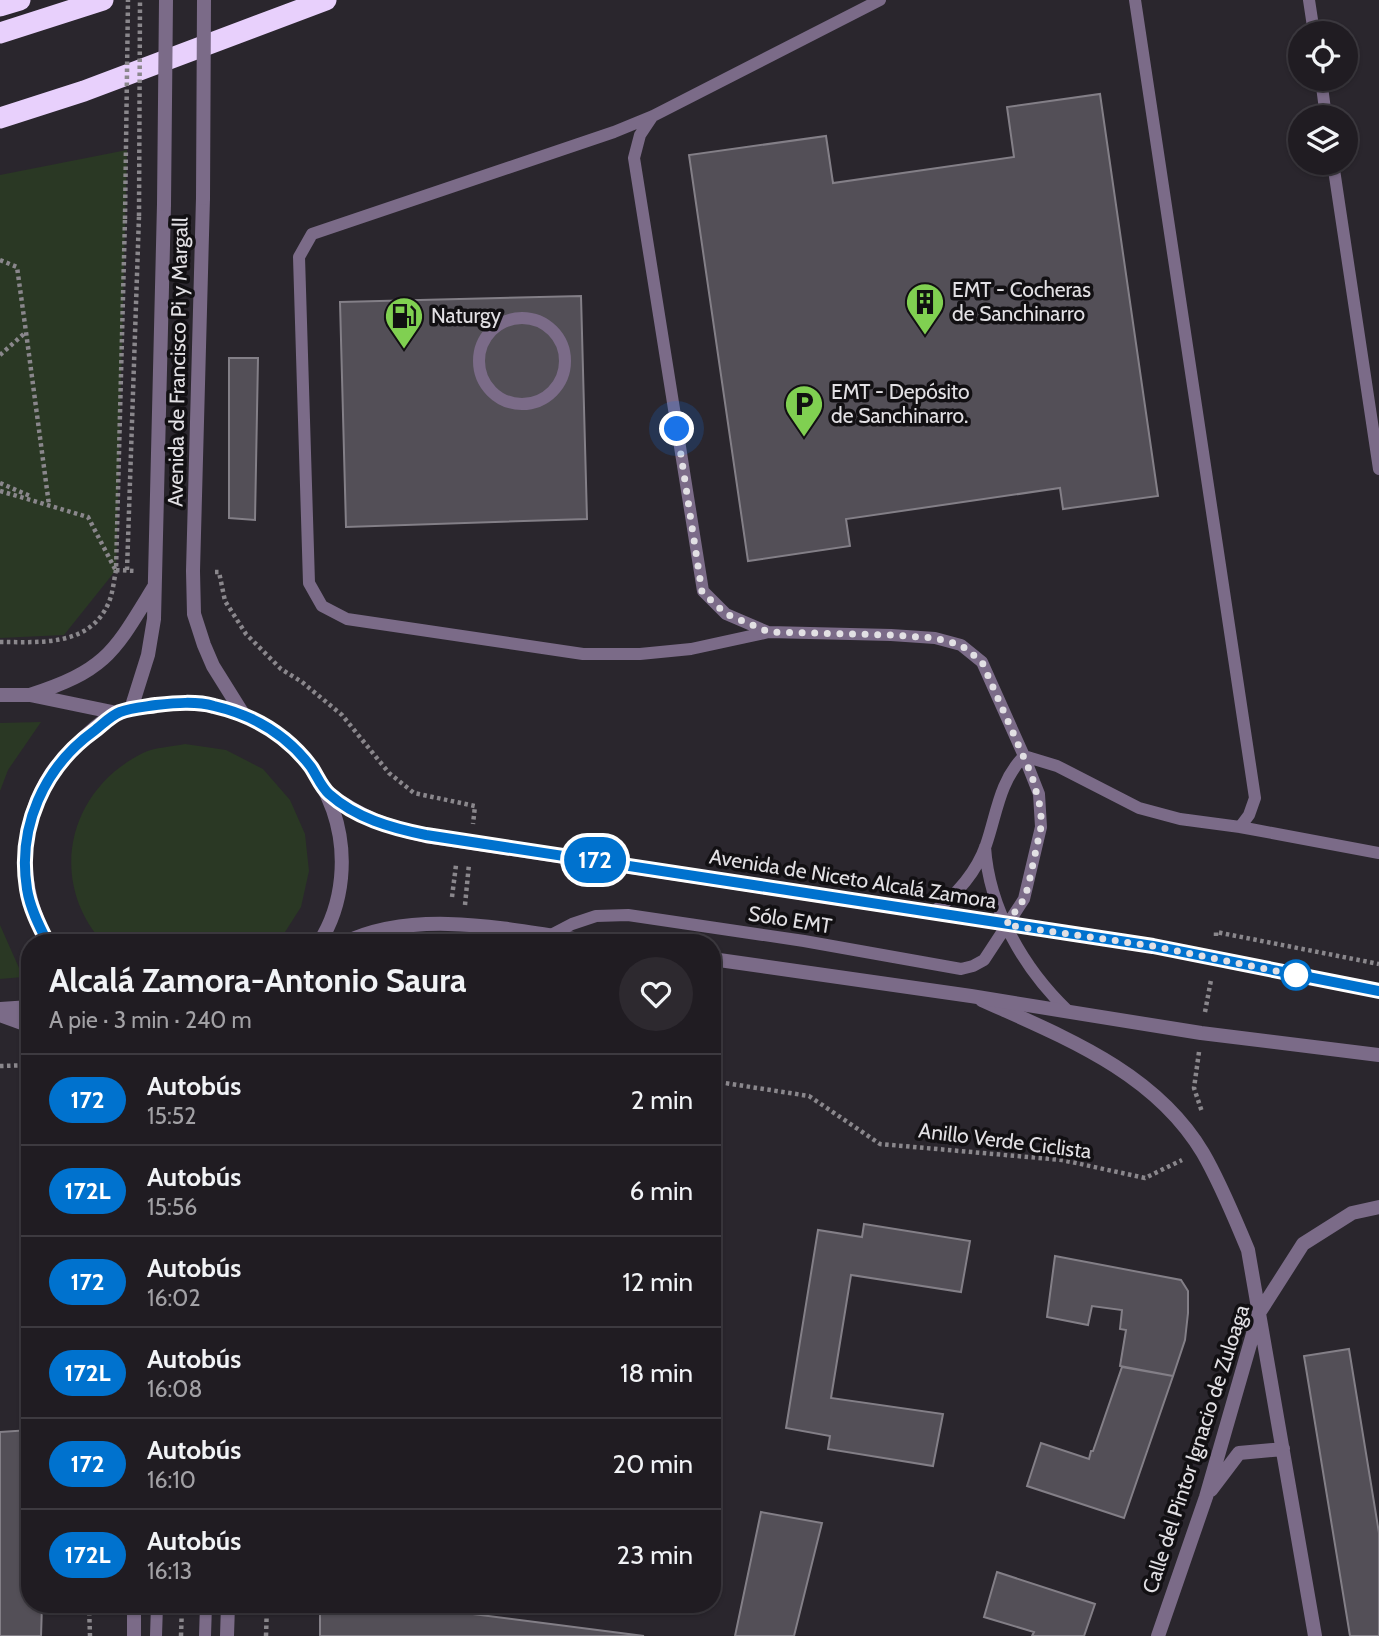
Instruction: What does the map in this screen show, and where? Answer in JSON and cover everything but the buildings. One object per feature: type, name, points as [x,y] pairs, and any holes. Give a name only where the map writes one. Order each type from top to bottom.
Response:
[{"type":"highway","points":[[0,6],[20,0]]},
{"type":"highway","points":[[0,33],[103,0]]},
{"type":"highway","points":[[0,118],[84,91],[326,0]]},
{"type":"street","name":"Avenida de Francisco Pi y Margall","points":[[124,711],[148,655],[154,619],[166,0]]},
{"type":"street","name":"Avenida de Francisco Pi y Margall","points":[[204,0],[203,198],[194,614],[213,666],[243,714]]},
{"type":"street","points":[[30,695],[64,684],[86,673],[108,656],[127,633],[155,586]]},
{"type":"street","points":[[0,695],[30,695],[124,711],[179,702],[211,705],[243,714],[269,727],[292,745],[311,768],[327,793],[339,826],[342,861],[339,897],[325,934]]},
{"type":"street","points":[[43,934],[36,922],[27,889],[25,848],[34,807],[53,770],[81,740],[124,711]]},
{"type":"street","name":"Avenida de Niceto Alcalá Zamora","points":[[327,793],[388,827],[426,835],[1153,946],[1379,991]]},
{"type":"street","points":[[369,934],[417,923],[463,925],[533,934]]},
{"type":"street","points":[[721,960],[971,996],[1201,1033],[1379,1055]]},
{"type":"street","points":[[971,996],[1087,1049],[1130,1075],[1171,1110],[1202,1151],[1223,1190],[1248,1250],[1315,1636]]},
{"type":"street","points":[[0,1009],[21,1008]]},
{"type":"street","points":[[0,1015],[21,1023]]},
{"type":"street","name":"Calle del Pintor Ignacio de Zuloaga","points":[[1157,1636],[1206,1497],[1259,1313],[1303,1244],[1352,1213],[1379,1207]]},
{"type":"street","points":[[1206,1497],[1239,1453],[1283,1449]]},
{"type":"street","points":[[134,1613],[134,1636]]},
{"type":"street","points":[[227,1636],[228,1613]]},
{"type":"lane","points":[[769,632],[691,649],[640,654],[583,654],[347,619],[323,606],[309,583],[299,257],[312,233],[614,132],[653,116],[880,0]]},
{"type":"lane","points":[[1135,0],[1254,788],[1255,798],[1249,815],[1240,827]]},
{"type":"lane","points":[[1309,0],[1312,21]]},
{"type":"lane","points":[[653,116],[640,135],[634,158],[702,592],[726,614],[769,632]]},
{"type":"lane","points":[[1335,175],[1379,469]]},
{"type":"lane","points":[[528,318],[542,323],[561,343],[565,358],[564,372],[549,396],[537,402],[509,402],[496,396],[487,386],[481,373],[482,345],[489,333],[500,324],[528,318]]},
{"type":"lane","name":"Sólo EMT","points":[[553,934],[596,916],[628,915],[804,941],[961,969],[973,967],[984,960],[1024,899],[1041,827],[1039,794],[982,662],[961,645],[935,638],[769,632]]},
{"type":"lane","points":[[932,913],[961,887],[985,847],[1002,787],[1010,772],[1024,756],[1058,766],[1139,808],[1180,819],[1240,827],[1379,853]]},
{"type":"lane","points":[[985,847],[990,882],[1006,925],[1033,972],[1048,992],[1068,1011]]},
{"type":"lane","points":[[156,1636],[157,1613]]},
{"type":"lane","points":[[205,1636],[206,1613]]},
{"type":"path","points":[[0,642],[49,642],[88,631],[109,601],[116,570],[128,0]]},
{"type":"path","points":[[127,570],[139,216],[140,0]]},
{"type":"path","points":[[0,260],[17,267],[50,505]]},
{"type":"path","points":[[0,355],[26,332]]},
{"type":"path","points":[[0,483],[50,505]]},
{"type":"path","points":[[0,491],[88,517],[116,570]]},
{"type":"path","points":[[116,570],[136,570]]},
{"type":"path","points":[[219,572],[225,601],[246,634],[281,669],[302,682],[342,715],[388,774],[414,793],[475,806]]},
{"type":"path","points":[[452,897],[456,864]]},
{"type":"path","points":[[466,899],[469,866]]},
{"type":"path","points":[[1202,1151],[1213,1144],[1194,1088],[1215,960],[1216,932],[1379,964]]},
{"type":"path","points":[[0,1066],[21,1065]]},
{"type":"path","name":"Anillo Verde Ciclista","points":[[721,1082],[810,1096],[880,1144],[1062,1160],[1145,1178],[1202,1151]]},
{"type":"path","points":[[89,1613],[90,1636]]},
{"type":"path","points":[[181,1636],[182,1613]]},
{"type":"path","points":[[266,1636],[267,1613]]},
{"type":"green space","points":[[127,150],[116,570],[64,635],[0,638],[0,175]]},
{"type":"green space","points":[[41,722],[8,770],[0,791],[0,723]]},
{"type":"green space","points":[[185,744],[226,750],[263,769],[290,800],[305,834],[309,871],[301,907],[284,934],[97,934],[86,918],[75,892],[71,865],[74,838],[83,813],[97,789],[117,769],[143,753]]},
{"type":"green space","points":[[0,925],[21,977],[0,979]]},
{"type":"bus line","name":"172","points":[[43,934],[36,922],[27,889],[25,848],[34,807],[53,770],[81,740],[117,713],[179,702],[211,705],[243,714],[269,727],[302,756],[327,793],[388,827],[1153,946],[1379,991]]},
{"type":"place","name":"EMT - Cocheras de Sanchinarro","points":[[925,336]]},
{"type":"place","name":"Naturgy","points":[[404,350]]},
{"type":"place","name":"EMT - Depósito de Sanchinarro.","points":[[804,438]]},
{"type":"route","points":[[677,429],[702,592],[726,614],[769,632],[935,638],[961,645],[982,662],[1032,776],[1039,794],[1041,810],[1041,827],[1028,887],[1024,899],[1006,925],[1153,946],[1296,975]]}]
